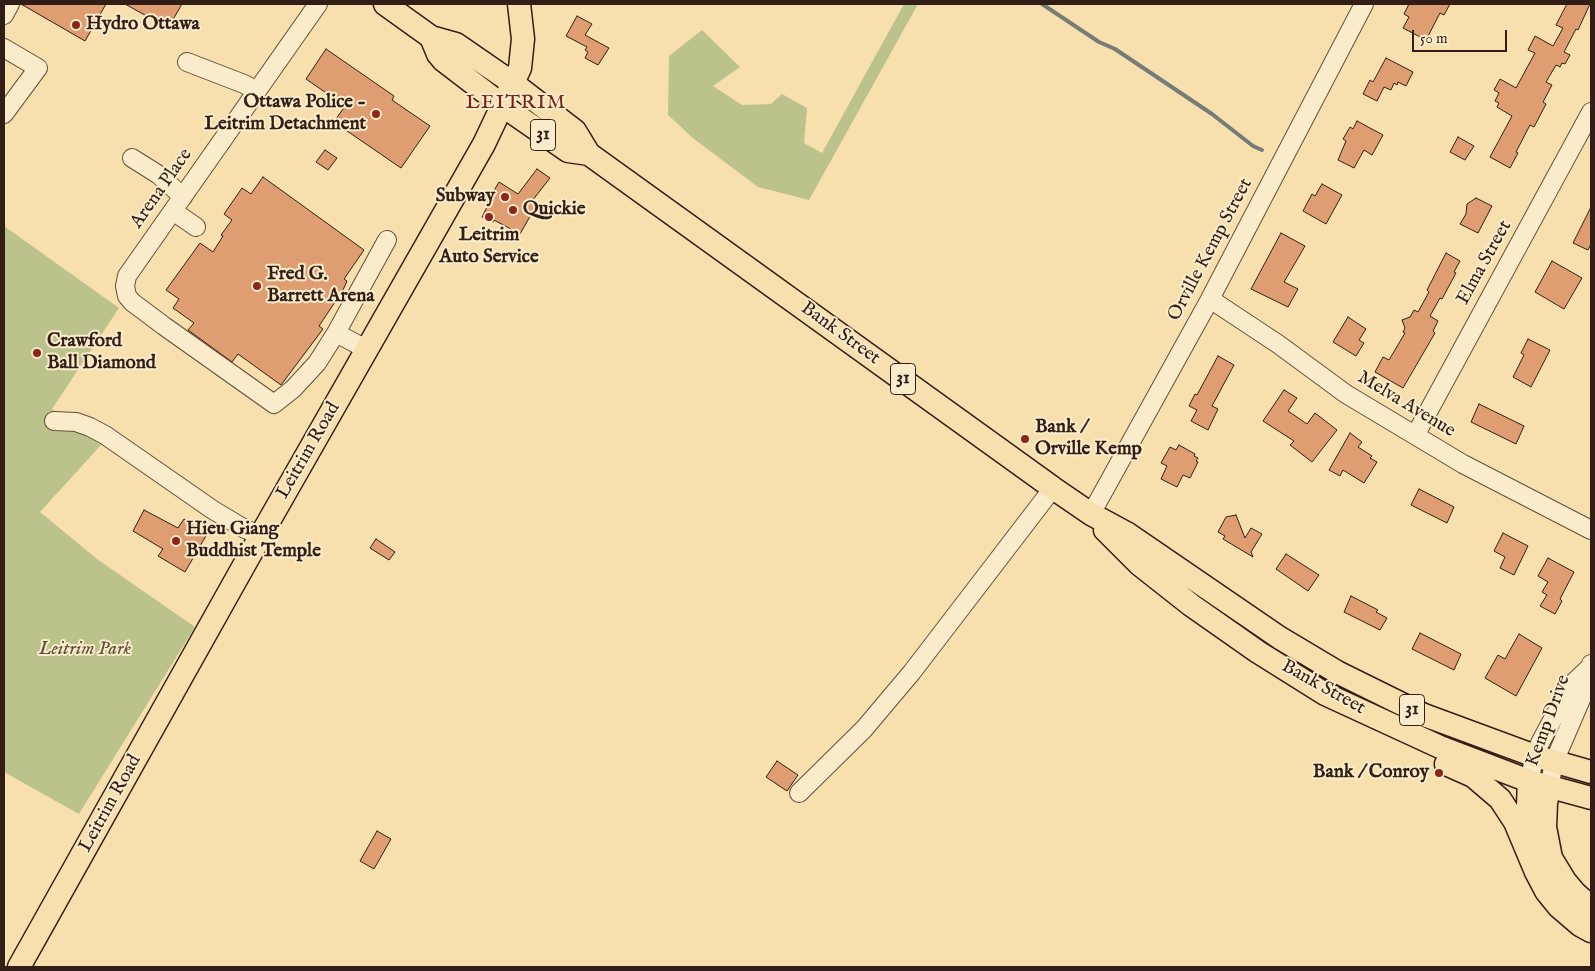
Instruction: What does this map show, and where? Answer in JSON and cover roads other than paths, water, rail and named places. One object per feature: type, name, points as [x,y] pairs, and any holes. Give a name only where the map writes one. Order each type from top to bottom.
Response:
[{"type":"main road","name":"Bank Street","points":[[385,4],[431,38],[456,44],[514,84],[575,131],[589,154],[1053,488],[1091,514],[1128,534],[1280,638],[1337,672],[1424,715],[1544,759],[1591,772]]},
{"type":"main road","name":"Leitrim Road","points":[[19,967],[261,535],[479,153],[514,84],[520,68],[523,39],[519,4]]},
{"type":"main road","name":"Bank Street","points":[[431,38],[438,54],[443,60],[503,106],[568,151],[589,154]]},
{"type":"main road","name":"Bank Street","points":[[1091,514],[1133,558],[1192,605],[1258,652],[1325,694],[1440,747],[1539,785],[1591,798]]},
{"type":"main road","points":[[1325,694],[1338,707],[1371,728],[1473,776],[1488,788],[1500,799],[1515,822],[1546,891],[1559,907],[1580,925],[1591,931]]},
{"type":"main road","points":[[1536,872],[1527,829],[1539,785]]},
{"type":"main road","points":[[1539,785],[1546,803],[1545,827],[1552,858],[1565,881],[1591,907]]},
{"type":"street","points":[[4,15],[10,4]]},
{"type":"street","name":"Arena Place","points":[[318,4],[127,276],[125,286],[127,296],[132,302],[274,404],[305,377],[317,363],[336,333]]},
{"type":"street","name":"Orville Kemp Street","points":[[1091,514],[1210,299],[1364,4]]},
{"type":"street","points":[[4,48],[38,68],[4,114]]},
{"type":"street","points":[[187,62],[257,91]]},
{"type":"street","name":"Elma Street","points":[[1416,434],[1591,112]]},
{"type":"street","points":[[132,158],[159,175],[196,227]]},
{"type":"street","points":[[366,350],[336,333],[387,240]]},
{"type":"street","name":"Melva Avenue","points":[[1210,299],[1278,344],[1346,394],[1416,434],[1463,464],[1591,530]]},
{"type":"street","points":[[54,421],[76,422],[90,426],[213,510],[245,529],[261,535]]},
{"type":"street","points":[[799,793],[870,722],[912,672],[1053,488]]},
{"type":"street","name":"Kemp Drive","points":[[1539,785],[1544,759],[1585,690],[1590,666]]},
{"type":"waterway","points":[[1042,4],[1099,42],[1115,49],[1212,114],[1253,146],[1262,150]]},
{"type":"place","name":"Hydro Ottawa","points":[[76,25]]},
{"type":"place","name":"Ottawa Police - Leitrim Detachment","points":[[376,114]]},
{"type":"place","name":"Subway","points":[[505,197]]},
{"type":"place","name":"Quickie","points":[[513,210]]},
{"type":"place","name":"Leitrim Auto Service","points":[[489,217]]},
{"type":"place","name":"Fred G. Barrett Arena","points":[[257,286]]},
{"type":"place","name":"Crawford Ball Diamond","points":[[37,353]]},
{"type":"place","name":"Bank / Orville Kemp","points":[[1025,439]]},
{"type":"place","name":"Hieu Giang Buddhist Temple","points":[[176,541]]},
{"type":"place","name":"Bank / Conroy","points":[[1439,773]]},
{"type":"district","name":"LEITRIM","points":[[516,104]]},
{"type":"park label","name":"Leitrim Park","points":[[85,650]]}]
